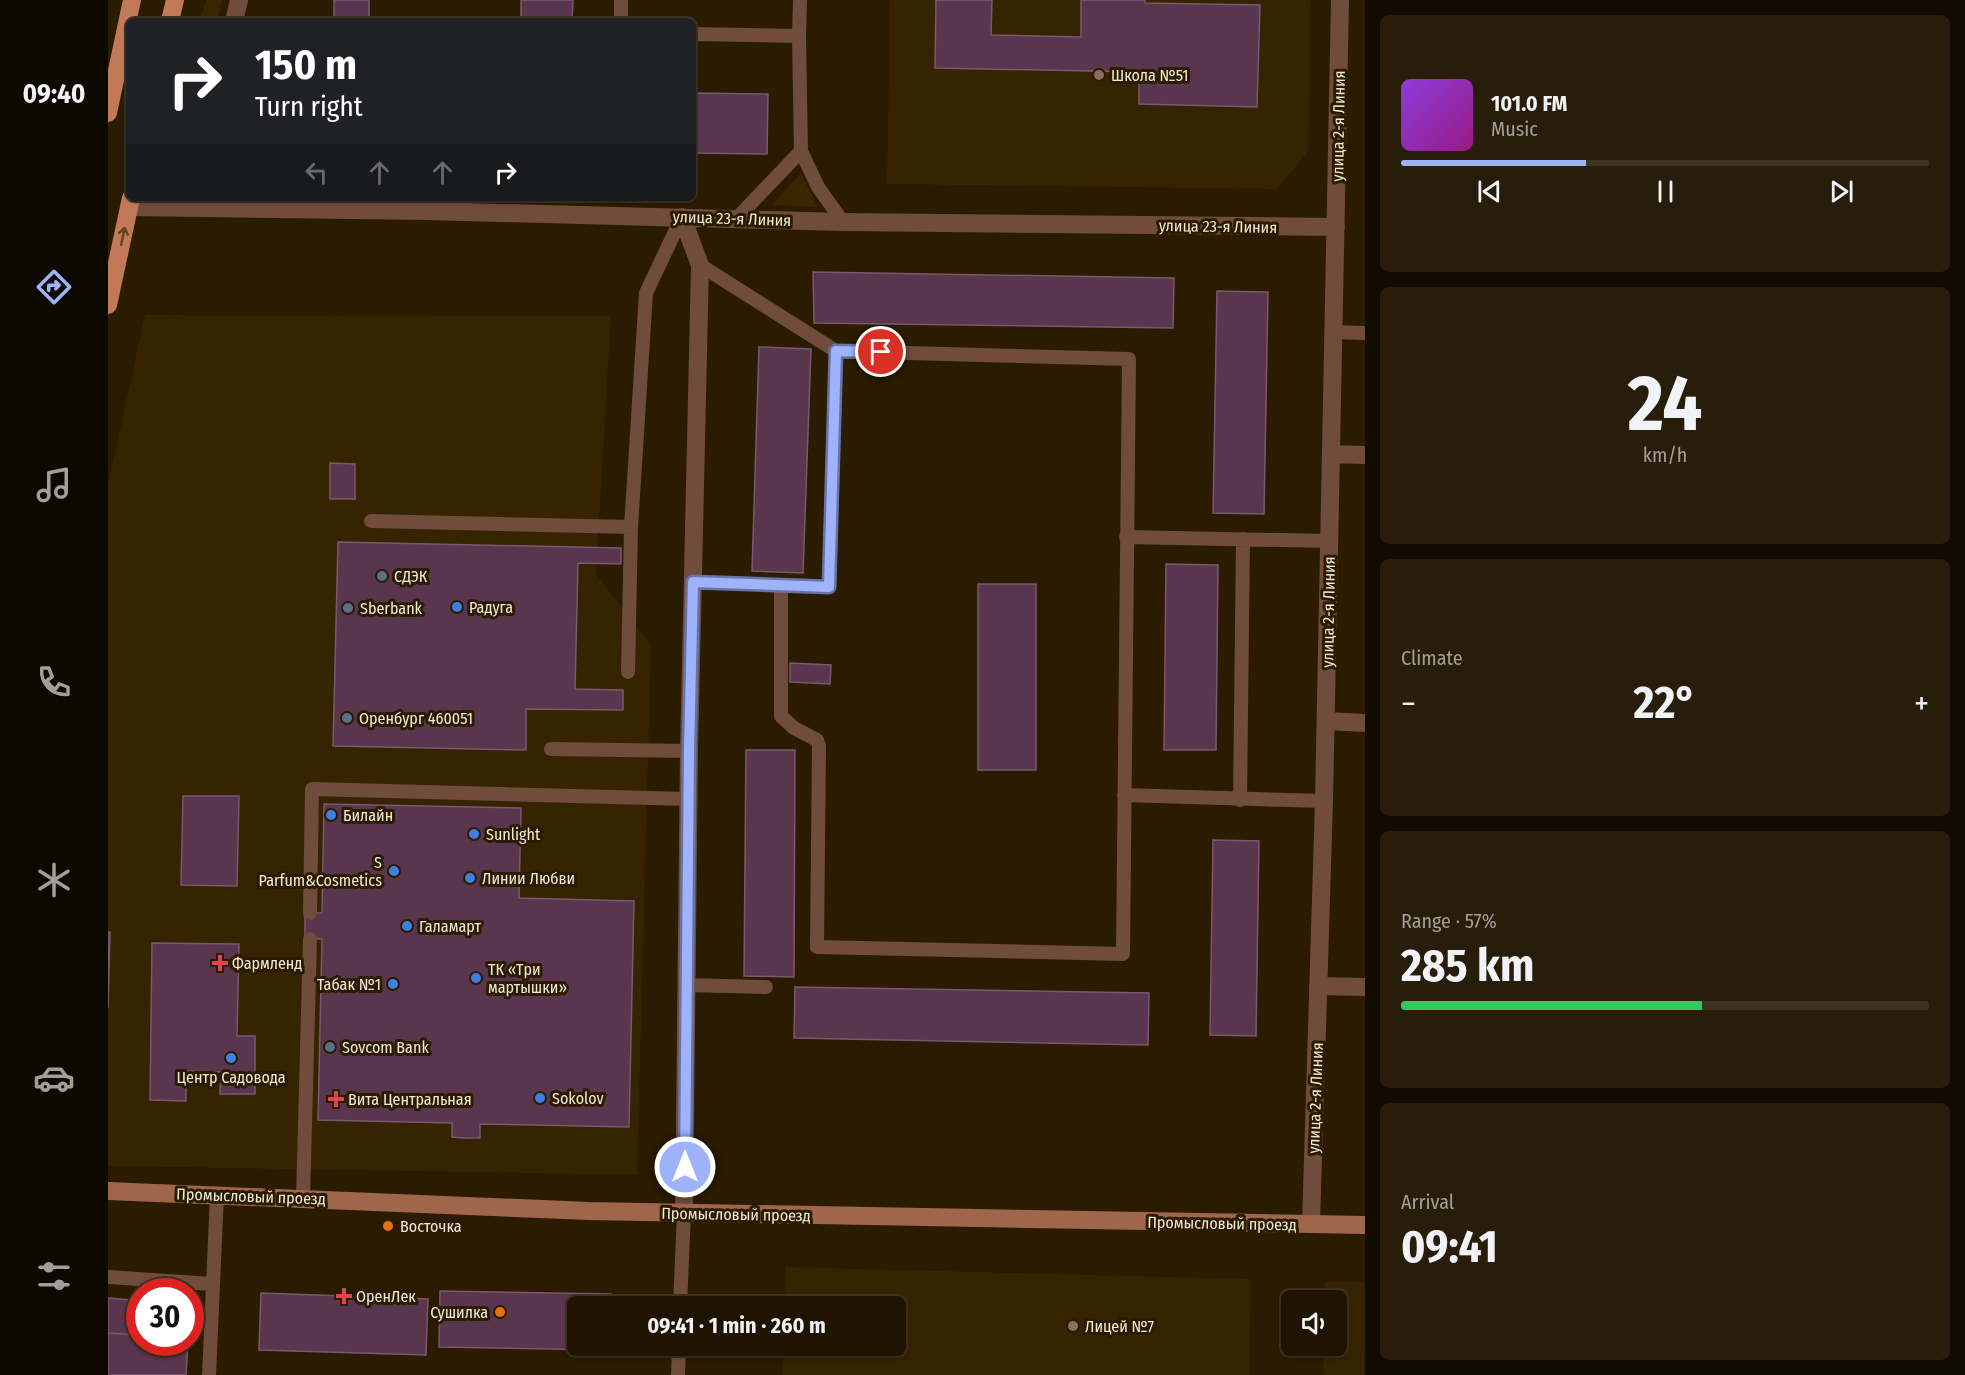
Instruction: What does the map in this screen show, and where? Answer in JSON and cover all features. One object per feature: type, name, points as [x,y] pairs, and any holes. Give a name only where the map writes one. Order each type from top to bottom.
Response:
[{"type":"main road","points":[[128,18],[132,0]]},
{"type":"main road","points":[[171,18],[175,0]]},
{"type":"main road","points":[[108,113],[126,28]]},
{"type":"main road","points":[[108,305],[130,203]]},
{"type":"street","points":[[235,18],[239,0]]},
{"type":"street","name":"улица 2-я Линия","points":[[1311,1224],[1326,722],[1340,0]]},
{"type":"street","name":"улица 23-я Линия","points":[[130,203],[843,222],[1336,227]]},
{"type":"street","points":[[682,217],[700,265],[688,799],[684,1213]]},
{"type":"street","points":[[1331,454],[1365,455]]},
{"type":"street","points":[[1326,722],[1365,723]]},
{"type":"street","points":[[1318,986],[1365,987]]},
{"type":"street","name":"Промысловый проезд","points":[[108,1191],[684,1213],[1365,1225]]},
{"type":"lane","points":[[621,0],[621,18]]},
{"type":"lane","points":[[800,0],[801,152],[819,188],[843,222]]},
{"type":"lane","points":[[696,34],[799,36]]},
{"type":"lane","points":[[737,218],[801,152]]},
{"type":"lane","points":[[628,672],[631,527],[646,293],[682,217]]},
{"type":"lane","points":[[700,265],[836,351],[1129,359],[1123,954],[817,947],[819,746],[817,740],[794,728],[781,716],[782,585]]},
{"type":"lane","points":[[1334,332],[1365,333]]},
{"type":"lane","points":[[693,582],[829,587],[836,351]]},
{"type":"lane","points":[[371,521],[631,527]]},
{"type":"lane","points":[[1126,537],[1329,541]]},
{"type":"lane","points":[[1240,800],[1243,539]]},
{"type":"lane","points":[[551,749],[689,751]]},
{"type":"lane","points":[[310,913],[312,789],[467,799],[688,799]]},
{"type":"lane","points":[[1124,795],[1324,801]]},
{"type":"lane","points":[[303,1198],[312,1111],[309,939]]},
{"type":"lane","points":[[686,985],[766,987]]},
{"type":"lane","points":[[209,1375],[217,1196]]},
{"type":"lane","points":[[680,1296],[684,1213]]},
{"type":"lane","points":[[108,1277],[212,1284]]},
{"type":"lane","points":[[678,1375],[679,1356]]},
{"type":"shaded area","points":[[206,0],[222,0],[218,18],[201,18]]},
{"type":"shaded area","name":"Школа №51","points":[[890,0],[1310,0],[1309,150],[1277,189],[887,184]]},
{"type":"shaded area","points":[[801,173],[818,207],[772,205]]},
{"type":"shaded area","points":[[145,315],[611,316],[596,574],[651,645],[637,1175],[108,1166],[108,484]]},
{"type":"shaded area","name":"Лицей №7","points":[[785,1267],[1251,1279],[1249,1375],[783,1375],[783,1356],[906,1356],[906,1296],[784,1296]]},
{"type":"shaded area","points":[[1325,1282],[1365,1282],[1365,1375],[1323,1375],[1324,1356],[1347,1356],[1347,1290],[1325,1290]]},
{"type":"building","points":[[334,0],[369,0],[369,18],[334,18]]},
{"type":"building","points":[[521,0],[573,0],[572,18],[521,18]]},
{"type":"building","points":[[936,0],[992,0],[991,35],[1081,37],[1081,0],[1260,5],[1257,107],[1139,104],[1139,72],[935,68]]},
{"type":"building","points":[[696,93],[768,94],[767,154],[696,153]]},
{"type":"building","points":[[813,272],[1174,278],[1173,328],[814,323]]},
{"type":"building","points":[[1217,291],[1268,292],[1264,514],[1213,513]]},
{"type":"building","points":[[759,347],[811,349],[803,573],[752,571]]},
{"type":"building","points":[[330,463],[355,464],[355,499],[330,499]]},
{"type":"building","name":"Радуга","points":[[338,542],[621,548],[621,564],[578,563],[575,689],[623,690],[623,710],[526,709],[526,750],[333,746]]},
{"type":"building","points":[[1166,564],[1218,565],[1216,750],[1164,750]]},
{"type":"building","points":[[978,584],[1036,584],[1036,770],[978,770]]},
{"type":"building","points":[[790,663],[831,665],[830,684],[790,682]]},
{"type":"building","points":[[746,750],[795,750],[794,977],[744,976]]},
{"type":"building","points":[[183,796],[239,796],[237,886],[181,885]]},
{"type":"building","name":"ТК «Три мартышки»","points":[[324,804],[521,808],[519,898],[634,901],[629,1127],[480,1124],[480,1138],[464,1138],[452,1137],[452,1123],[318,1120],[322,939],[305,938],[305,913],[322,913]]},
{"type":"building","points":[[1213,840],[1259,841],[1256,1036],[1210,1035]]},
{"type":"building","points":[[108,932],[110,932],[108,1008]]},
{"type":"building","points":[[152,943],[239,944],[237,1036],[255,1036],[255,1094],[220,1094],[221,1072],[186,1071],[186,1101],[150,1100]]},
{"type":"building","points":[[795,987],[1149,993],[1148,1045],[794,1038]]},
{"type":"building","points":[[440,1291],[611,1294],[611,1296],[567,1296],[567,1349],[439,1347]]},
{"type":"building","points":[[261,1293],[428,1299],[426,1355],[259,1350]]},
{"type":"building","points":[[108,1298],[126,1300],[126,1334],[108,1333]]},
{"type":"building","points":[[108,1333],[126,1334],[126,1356],[187,1356],[186,1375],[108,1375]]},
{"type":"place","name":"Школа №51","points":[[1099,75]]},
{"type":"place","name":"СДЭК","points":[[382,576]]},
{"type":"place","name":"Радуга","points":[[457,607]]},
{"type":"place","name":"Sberbank","points":[[348,608]]},
{"type":"place","name":"Оренбург 460051","points":[[347,718]]},
{"type":"place","name":"Билайн","points":[[331,815]]},
{"type":"place","name":"Sunlight","points":[[474,834]]},
{"type":"place","name":"S Parfum&Cosmetics","points":[[394,871]]},
{"type":"place","name":"Линии Любви","points":[[470,878]]},
{"type":"place","name":"Галамарт","points":[[407,926]]},
{"type":"place","name":"Фармленд","points":[[220,963]]},
{"type":"place","name":"ТК «Три мартышки»","points":[[476,978]]},
{"type":"place","name":"Табак №1","points":[[393,984]]},
{"type":"place","name":"Sovcom Bank","points":[[330,1047]]},
{"type":"place","name":"Центр Садовода","points":[[231,1058]]},
{"type":"place","name":"Sokolov","points":[[540,1098]]},
{"type":"place","name":"Вита Центральная","points":[[336,1099]]},
{"type":"place","name":"Восточка","points":[[388,1226]]},
{"type":"place","name":"ОренЛек","points":[[344,1296]]},
{"type":"place","name":"Сушилка","points":[[500,1312]]},
{"type":"place","name":"Лицей №7","points":[[1073,1326]]},
{"type":"route","points":[[685,1167],[693,582],[829,587],[836,351],[881,352]]}]
